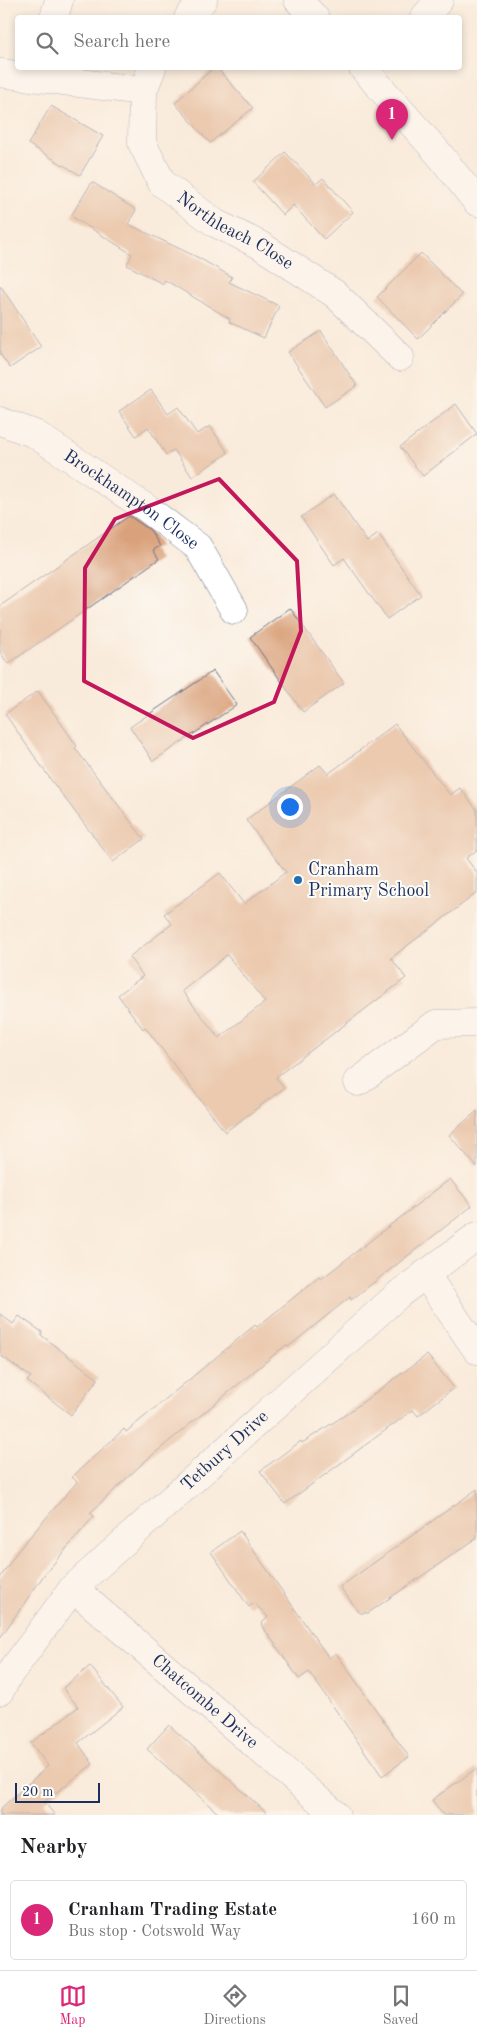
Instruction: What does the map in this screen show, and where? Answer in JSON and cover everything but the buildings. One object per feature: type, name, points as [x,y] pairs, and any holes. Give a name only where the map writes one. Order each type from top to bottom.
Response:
[{"type":"street","points":[[55,15],[59,0]]},
{"type":"street","points":[[190,15],[203,0]]},
{"type":"street","points":[[298,0],[312,15]]},
{"type":"street","points":[[426,15],[439,0]]},
{"type":"street","points":[[18,72],[148,80]]},
{"type":"street","points":[[374,72],[477,202]]},
{"type":"street","name":"Northleach Close","points":[[148,80],[142,143],[162,183],[215,223],[260,245],[335,294],[400,357]]},
{"type":"street","name":"Brockhampton Close","points":[[0,421],[35,434],[146,508],[198,547],[234,610]]},
{"type":"street","points":[[358,1082],[436,1024],[477,1023]]},
{"type":"street","name":"Tetbury Drive","points":[[0,1691],[8,1676],[73,1588],[399,1294],[477,1236]]},
{"type":"street","points":[[425,1274],[477,1350]]},
{"type":"street","name":"Chatcombe Drive","points":[[73,1588],[336,1815]]},
{"type":"highlighted area","points":[[219,479],[297,561],[301,631],[274,702],[193,738],[84,681],[85,568],[115,519]]},
{"type":"place","name":"Cranham Trading Estate","points":[[392,140]]},
{"type":"place","name":"Cranham Primary School","points":[[298,880]]}]
